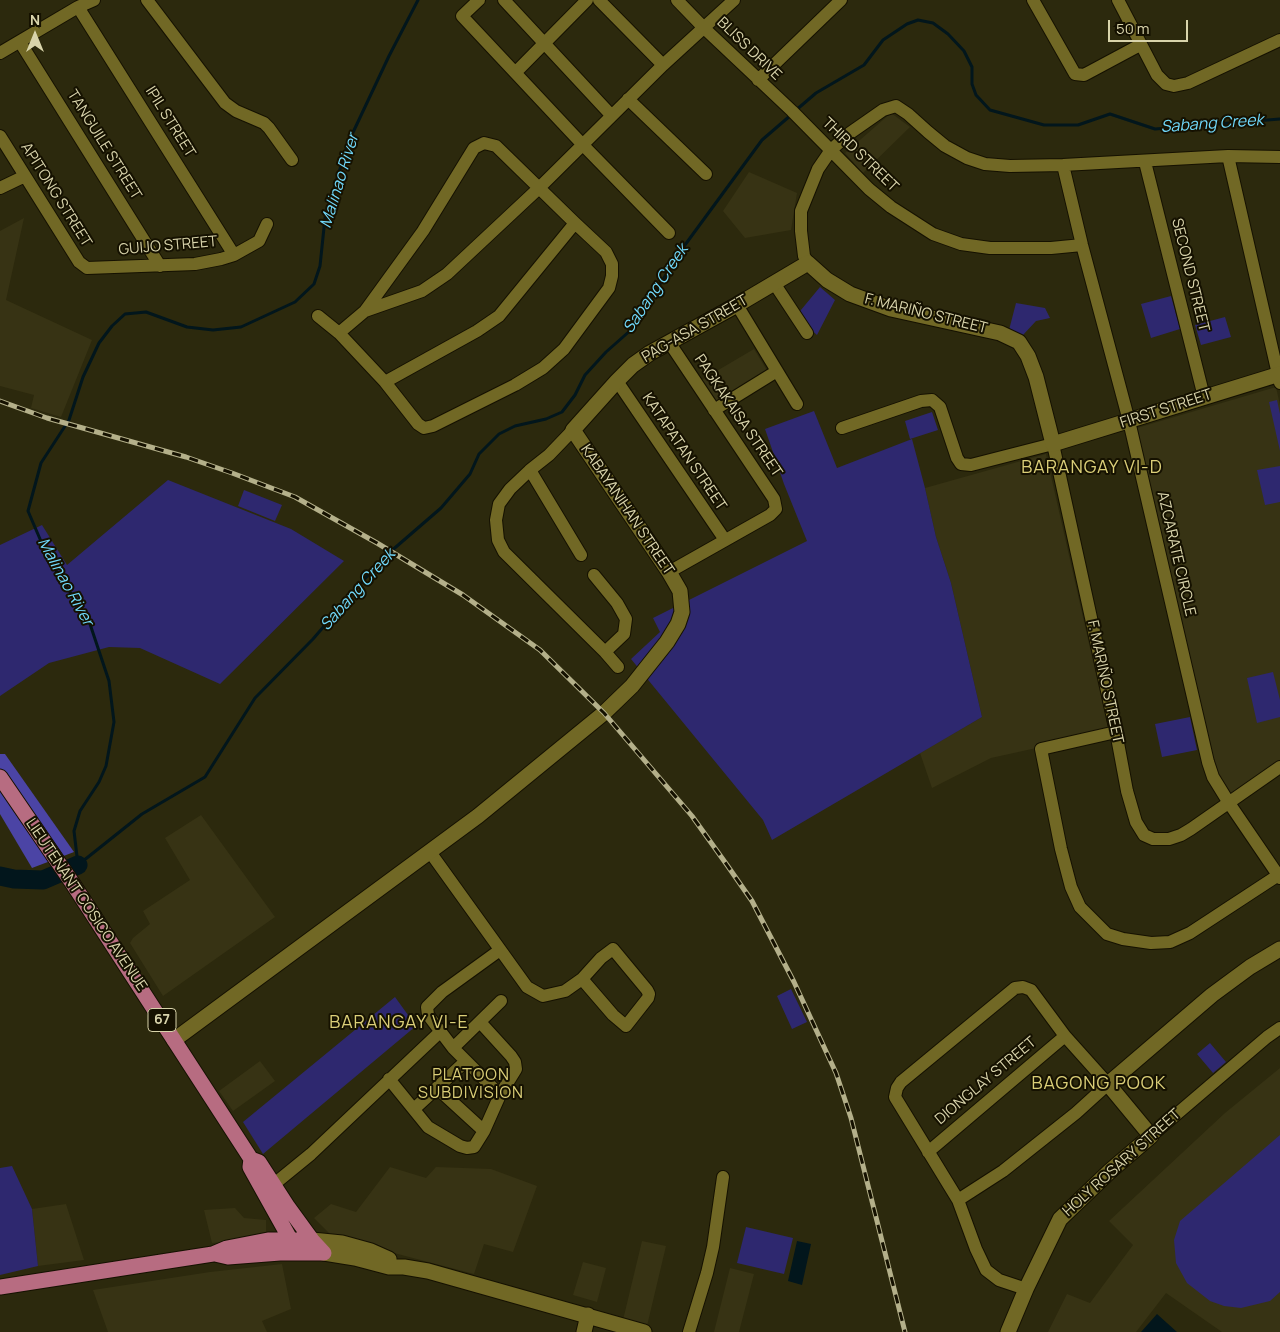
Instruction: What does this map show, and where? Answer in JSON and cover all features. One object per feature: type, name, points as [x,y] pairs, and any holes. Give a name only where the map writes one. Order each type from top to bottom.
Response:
[{"type":"main road","name":"LIEUTENANT COSICO AVENUE","points":[[0,777],[72,880],[251,1159],[259,1162],[312,1240],[324,1253]]},
{"type":"main road","name":"LIEUTENANT COSICO AVENUE","points":[[251,1159],[250,1167],[294,1246]]},
{"type":"main road","points":[[0,1287],[213,1254],[228,1257],[294,1246],[312,1240]]},
{"type":"main road","points":[[294,1246],[324,1253]]},
{"type":"street","points":[[0,53],[78,7],[94,0]]},
{"type":"street","points":[[147,0],[226,103],[236,111],[264,123],[270,128],[292,160]]},
{"type":"street","points":[[479,0],[462,16],[582,144],[669,233]]},
{"type":"street","points":[[504,0],[611,115]]},
{"type":"street","points":[[516,72],[587,0]]},
{"type":"street","points":[[600,0],[663,65]]},
{"type":"street","name":"BLISS DRIVE","points":[[677,0],[792,111]]},
{"type":"street","points":[[365,311],[422,291],[447,274],[663,65],[734,0]]},
{"type":"street","points":[[758,80],[841,0]]},
{"type":"street","points":[[1033,0],[1076,74],[1084,76],[1140,45]]},
{"type":"street","points":[[1118,0],[1157,75],[1166,84],[1174,86],[1188,83],[1280,40]]},
{"type":"street","name":"IPIL STREET","points":[[78,7],[234,255]]},
{"type":"street","name":"TANGUILE STREET","points":[[20,42],[160,266]]},
{"type":"street","points":[[628,99],[706,174]]},
{"type":"street","points":[[808,263],[804,256],[801,211],[818,169],[831,150],[850,133],[882,110],[896,106],[945,146],[967,158],[985,164],[1063,165],[1228,156],[1280,156]]},
{"type":"street","name":"THIRD STREET","points":[[792,111],[869,189],[891,207],[933,234],[961,244],[990,248],[1051,248],[1082,245]]},
{"type":"street","name":"APITONG STREET","points":[[0,136],[79,262],[87,268]]},
{"type":"street","points":[[318,316],[339,334],[385,382],[418,424],[424,428],[433,426],[514,385],[542,368],[564,349],[610,288],[612,264],[606,252],[496,146],[484,143],[474,148],[424,231],[365,311],[339,334]]},
{"type":"street","points":[[1228,156],[1279,377]]},
{"type":"street","name":"SECOND STREET","points":[[1145,162],[1204,397]]},
{"type":"street","name":"AZCARATE CIRCLE","points":[[1063,165],[1082,245],[1129,421],[1208,762],[1213,777],[1229,803],[1280,876]]},
{"type":"street","points":[[0,188],[25,176]]},
{"type":"street","points":[[385,382],[477,331],[499,316],[574,223]]},
{"type":"street","name":"GUIJO STREET","points":[[87,268],[195,264],[222,259],[234,255],[259,240],[267,224]]},
{"type":"street","name":"PAG-ASA STREET","points":[[573,430],[634,365],[669,342],[808,263]]},
{"type":"street","name":"F. MARIÑO STREET","points":[[808,263],[827,280],[850,294],[891,309],[1000,333],[1019,342],[1028,356],[1036,377],[1116,732],[1127,791],[1136,822],[1144,835],[1153,839],[1169,839],[1191,829],[1229,803]]},
{"type":"street","points":[[774,283],[807,333]]},
{"type":"street","points":[[737,305],[797,404]]},
{"type":"street","name":"PAGKAKAISA STREET","points":[[669,342],[774,499],[776,509],[770,516],[724,540]]},
{"type":"street","points":[[714,410],[777,371]]},
{"type":"street","name":"FIRST STREET","points":[[1052,444],[1204,397],[1279,377]]},
{"type":"street","name":"KATAPATAN STREET","points":[[617,381],[724,540]]},
{"type":"street","points":[[842,428],[921,401],[932,400],[940,406],[957,458],[961,464],[971,466],[1052,444]]},
{"type":"street","points":[[573,430],[549,456],[530,470],[510,489],[499,504],[496,520],[498,540],[504,552],[618,667]]},
{"type":"street","name":"KABAYANIHAN STREET","points":[[430,852],[478,816],[604,713],[632,686],[667,642],[678,624],[682,612],[680,591],[573,430]]},
{"type":"street","points":[[530,470],[581,555]]},
{"type":"street","points":[[669,572],[724,540]]},
{"type":"street","points":[[594,575],[617,603],[626,619],[624,634],[605,652]]},
{"type":"street","points":[[1116,732],[1040,749],[1071,887],[1080,907],[1107,934],[1124,940],[1151,943],[1170,942],[1190,933],[1280,876]]},
{"type":"street","points":[[1229,803],[1280,767]]},
{"type":"street","points":[[174,1040],[430,852],[527,987],[543,996],[565,991],[582,979],[601,958],[613,950],[647,990],[648,998],[626,1026],[613,1015],[582,979]]},
{"type":"street","points":[[958,1200],[1003,1171],[1076,1113],[1212,995],[1250,967],[1280,949]]},
{"type":"street","points":[[500,950],[442,992],[427,1007],[428,1015],[453,1048],[500,1095]]},
{"type":"street","points":[[1026,1289],[999,1280],[986,1270],[958,1200],[894,1097],[901,1082],[1015,988],[1023,987],[1031,990],[1065,1036],[1151,1136]]},
{"type":"street","points":[[453,1048],[501,1001]]},
{"type":"street","points":[[389,1079],[428,1127],[460,1146],[474,1147],[484,1131],[500,1095],[516,1069],[515,1062],[480,1022]]},
{"type":"street","name":"HOLY ROSARY STREET","points":[[1008,1332],[1026,1289],[1060,1219],[1110,1171],[1280,1028]]},
{"type":"street","points":[[273,1185],[311,1154],[440,1032]]},
{"type":"street","name":"DIONGLAY STREET","points":[[928,1152],[1065,1036]]},
{"type":"street","points":[[414,1109],[466,1061]]},
{"type":"street","points":[[437,1088],[484,1131]]},
{"type":"street","points":[[689,1332],[713,1247],[723,1176]]},
{"type":"street","points":[[312,1240],[342,1244],[371,1251],[404,1267]]},
{"type":"street","points":[[324,1253],[355,1258],[389,1267],[404,1267],[428,1271],[644,1332]]},
{"type":"street","points":[[584,1332],[588,1315]]},
{"type":"shaded area","points":[[891,113],[910,127],[863,173],[845,153]]},
{"type":"shaded area","points":[[749,172],[797,193],[791,230],[745,238],[723,211]]},
{"type":"shaded area","points":[[24,218],[6,300],[92,340],[61,417],[31,408],[34,395],[0,386],[0,231]]},
{"type":"shaded area","points":[[820,287],[835,300],[817,335],[796,316]]},
{"type":"shaded area","points":[[1171,296],[1180,329],[1151,338],[1141,304]]},
{"type":"shaded area","points":[[1016,303],[1045,308],[1050,318],[1036,321],[1023,335],[1009,330]]},
{"type":"shaded area","points":[[1225,317],[1231,337],[1201,345],[1195,325]]},
{"type":"shaded area","points":[[754,349],[768,372],[712,406],[698,382]]},
{"type":"shaded area","points":[[1276,387],[1280,405],[1280,761],[1228,800],[1212,778],[1137,428]]},
{"type":"shaded area","points":[[1277,400],[1280,414],[1280,451],[1269,402]]},
{"type":"shaded area","points":[[814,411],[837,468],[912,439],[936,537],[951,583],[982,717],[772,840],[763,820],[631,659],[660,632],[653,618],[807,541],[784,484],[765,429]]},
{"type":"shaded area","points":[[932,412],[938,430],[910,439],[905,421]]},
{"type":"shaded area","points":[[1046,454],[1109,732],[991,758],[932,788],[920,753],[982,717],[951,583],[936,537],[925,488]]},
{"type":"shaded area","points":[[1280,466],[1280,502],[1265,505],[1257,470]]},
{"type":"shaded area","points":[[168,480],[291,529],[344,561],[220,684],[140,648],[109,647],[49,663],[0,696],[0,545],[42,525],[67,565]]},
{"type":"shaded area","points":[[244,490],[282,505],[275,521],[238,506]]},
{"type":"shaded area","points":[[1273,672],[1280,700],[1280,717],[1257,723],[1247,678]]},
{"type":"shaded area","points":[[1190,717],[1197,750],[1162,757],[1155,724]]},
{"type":"shaded area","points":[[0,754],[5,754],[74,852],[32,868],[0,814]]},
{"type":"shaded area","points":[[201,815],[275,917],[163,996],[130,943],[133,938],[150,924],[143,911],[190,880],[165,838]]},
{"type":"shaded area","points":[[791,989],[807,1022],[792,1029],[777,996]]},
{"type":"shaded area","points":[[395,997],[416,1026],[263,1154],[243,1122]]},
{"type":"shaded area","points":[[1210,1043],[1226,1062],[1213,1073],[1197,1054]]},
{"type":"shaded area","points":[[260,1061],[275,1081],[233,1111],[219,1091]]},
{"type":"shaded area","points":[[1280,1068],[1280,1332],[1222,1332],[1166,1293],[1136,1332],[1048,1332],[1067,1294],[1090,1303],[1133,1245],[1109,1221],[1225,1113]]},
{"type":"shaded area","points":[[1280,1135],[1280,1292],[1270,1301],[1241,1308],[1224,1306],[1210,1301],[1187,1283],[1176,1263],[1174,1240],[1180,1221]]},
{"type":"shaded area","points":[[12,1166],[32,1209],[38,1266],[0,1275],[0,1168]]},
{"type":"shaded area","points":[[390,1167],[426,1178],[436,1167],[491,1169],[537,1186],[513,1252],[484,1244],[474,1274],[333,1237],[314,1218],[331,1204],[356,1212]]},
{"type":"shaded area","points":[[66,1204],[84,1260],[38,1266],[32,1209]]},
{"type":"shaded area","points":[[235,1208],[244,1218],[266,1220],[266,1234],[259,1239],[212,1243],[204,1210]]},
{"type":"shaded area","points":[[746,1227],[793,1238],[784,1274],[737,1263]]},
{"type":"shaded area","points":[[642,1241],[666,1246],[647,1326],[623,1320]]},
{"type":"shaded area","points":[[583,1262],[606,1268],[597,1302],[573,1295]]},
{"type":"shaded area","points":[[282,1264],[291,1309],[262,1321],[267,1332],[108,1332],[93,1290],[210,1272]]},
{"type":"shaded area","points":[[730,1268],[754,1274],[739,1332],[714,1332]]},
{"type":"water","points":[[797,1241],[811,1244],[802,1285],[788,1281]]},
{"type":"water","points":[[1157,1314],[1177,1332],[1141,1332]]},
{"type":"waterway","name":"Malinao River","points":[[78,865],[74,831],[80,811],[99,782],[106,766],[114,722],[109,681],[89,621],[49,560],[28,511],[41,463],[69,420],[83,377],[99,343],[112,326],[125,314],[146,312],[187,327],[213,330],[241,327],[295,302],[314,284],[320,266],[325,218],[348,143],[418,0]]},
{"type":"waterway","name":"Sabang Creek","points":[[795,111],[816,93],[864,65],[883,40],[907,24],[918,20],[933,23],[948,34],[964,51],[972,67],[972,84],[976,95],[990,110],[1044,125],[1078,125],[1110,114],[1155,129],[1280,119]]},
{"type":"waterway","name":"Sabang Creek","points":[[78,865],[142,814],[205,777],[255,698],[313,639],[382,559],[441,508],[470,474],[479,454],[499,434],[515,426],[546,419],[562,412],[575,395],[585,375],[606,352],[632,329],[682,249],[762,140],[791,115]]},
{"type":"waterway","points":[[0,876],[14,879],[43,880],[78,865]]},
{"type":"railway","points":[[0,401],[47,418],[186,457],[295,497],[377,543],[463,595],[540,650],[604,713],[692,816],[727,865],[752,901],[794,982],[836,1073],[851,1118],[905,1332]]},
{"type":"district","name":"BARANGAY VI-D","points":[[1092,468]]},
{"type":"district","name":"BARANGAY VI-E","points":[[399,1023]]},
{"type":"district","name":"BAGONG POOK","points":[[1099,1084]]},
{"type":"district","name":"PLATOON SUBDIVISION","points":[[471,1085]]}]
